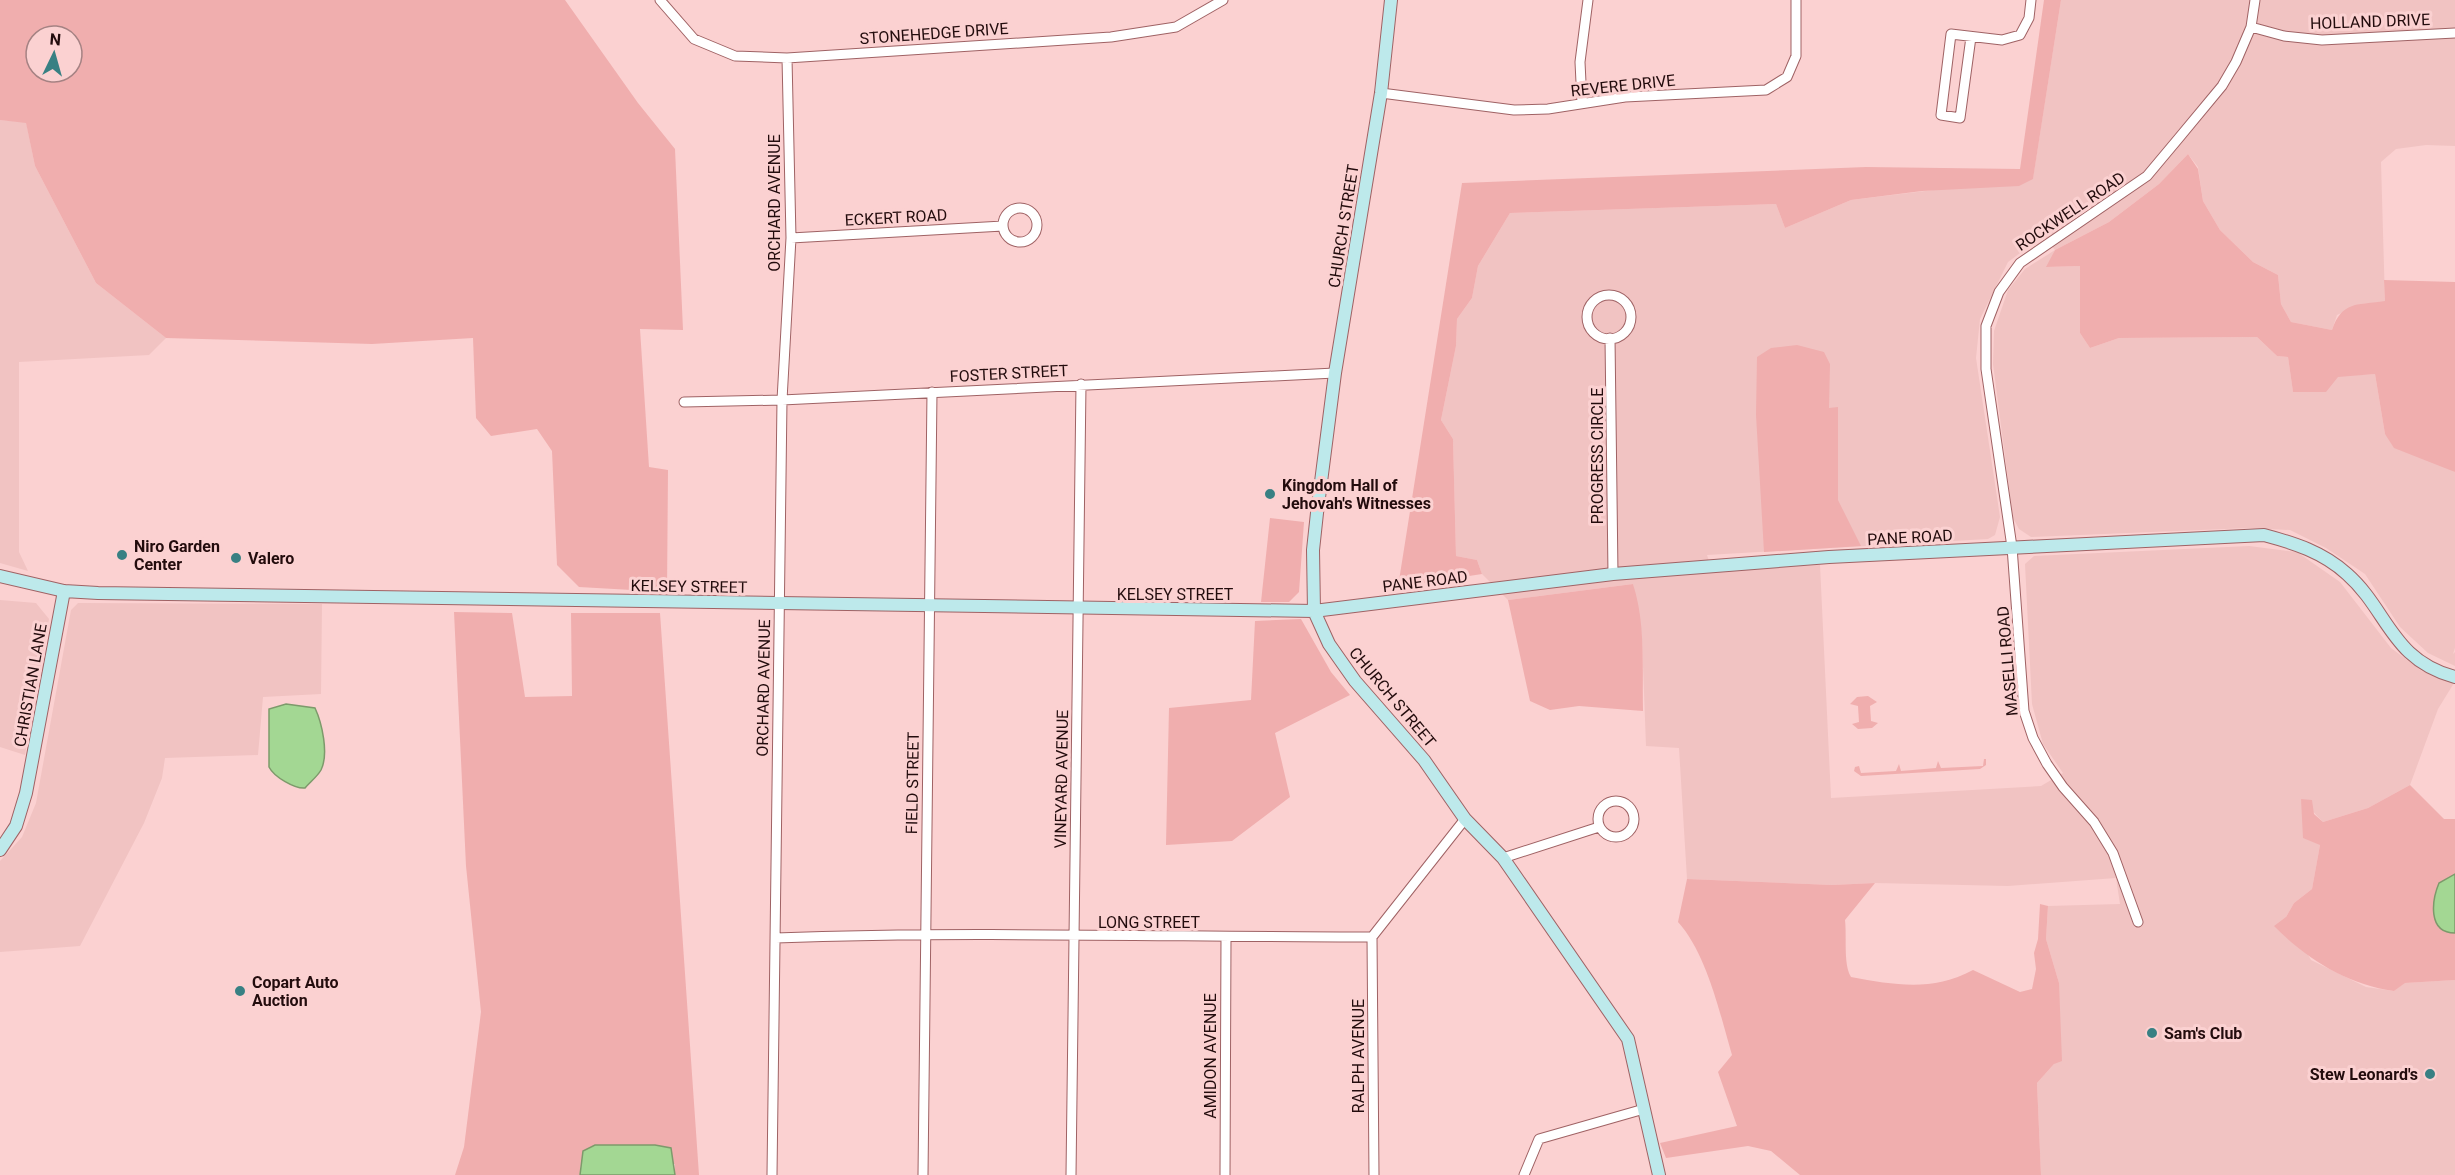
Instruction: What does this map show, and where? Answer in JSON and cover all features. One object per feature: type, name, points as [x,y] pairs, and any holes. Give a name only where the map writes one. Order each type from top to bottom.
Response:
[{"type":"street","name":"STONEHEDGE DRIVE","points":[[660,0],[694,39],[735,56],[787,58],[1111,37],[1176,27],[1223,0]]},
{"type":"street","name":"CHURCH STREET","points":[[1391,0],[1381,93],[1335,373],[1317,513],[1313,550],[1314,612],[1329,644],[1350,674],[1424,760],[1465,819],[1503,858],[1628,1038],[1659,1175]]},
{"type":"street","points":[[1582,104],[1580,62],[1588,0]]},
{"type":"street","name":"REVERE DRIVE","points":[[1381,93],[1514,110],[1548,109],[1625,97],[1766,90],[1787,76],[1796,56],[1796,0]]},
{"type":"street","points":[[1971,37],[1960,118],[1941,115],[1951,34],[2002,40],[2020,35],[2029,18],[2031,0]]},
{"type":"street","name":"ROCKWELL ROAD","points":[[2012,547],[1986,369],[1984,340],[1990,311],[2010,273],[2026,258],[2147,176],[2222,86],[2236,62],[2251,27],[2255,0]]},
{"type":"street","name":"HOLLAND DRIVE","points":[[2251,27],[2284,36],[2322,40],[2455,33]]},
{"type":"street","name":"ORCHARD AVENUE","points":[[772,1175],[782,400],[791,238],[787,58]]},
{"type":"street","name":"ECKERT ROAD","points":[[791,238],[1003,226]]},
{"type":"street","points":[[1605,295],[1622,299],[1631,317],[1627,329],[1610,338],[1593,331],[1587,316],[1591,304],[1605,295]]},
{"type":"street","name":"PROGRESS CIRCLE","points":[[1610,338],[1613,574]]},
{"type":"street","name":"FOSTER STREET","points":[[684,402],[782,400],[1335,373]]},
{"type":"street","name":"VINEYARD AVENUE","points":[[1071,1175],[1081,384]]},
{"type":"street","name":"FIELD STREET","points":[[923,1175],[932,392]]},
{"type":"street","name":"PANE ROAD","points":[[1314,612],[1613,574],[1829,557],[2264,535],[2294,542],[2318,553],[2348,574],[2406,652],[2455,676]]},
{"type":"street","name":"MASELLI ROAD","points":[[2012,547],[2021,681],[2028,724],[2033,738],[2058,780],[2094,822],[2114,853],[2138,922]]},
{"type":"street","name":"KELSEY STREET","points":[[0,576],[64,591],[1078,610],[1314,612]]},
{"type":"street","name":"CHRISTIAN LANE","points":[[0,850],[16,826],[27,794],[64,591]]},
{"type":"street","points":[[1608,803],[1625,804],[1632,812],[1630,830],[1620,837],[1608,836],[1599,827],[1598,816],[1608,803]]},
{"type":"street","points":[[1372,937],[1465,819]]},
{"type":"street","points":[[1503,858],[1599,827]]},
{"type":"street","name":"LONG STREET","points":[[776,938],[926,933],[1074,937],[1372,937]]},
{"type":"street","name":"AMIDON AVENUE","points":[[1225,1175],[1226,937]]},
{"type":"street","name":"RALPH AVENUE","points":[[1372,937],[1374,1175]]},
{"type":"street","points":[[1524,1175],[1539,1140],[1644,1109]]},
{"type":"shaded area","points":[[0,0],[565,0],[638,103],[675,149],[683,330],[640,329],[649,467],[668,470],[667,592],[579,587],[557,565],[552,451],[537,429],[491,436],[476,418],[473,338],[372,344],[166,338],[96,283],[35,166],[26,123],[0,120]]},
{"type":"shaded area","points":[[2044,0],[2061,0],[2033,179],[2019,186],[1922,191],[1851,200],[1785,228],[1776,204],[1510,213],[1478,266],[1472,298],[1457,319],[1456,346],[1441,420],[1453,439],[1456,556],[1477,560],[1482,574],[1398,587],[1462,183],[1866,167],[2020,169]]},
{"type":"shaded area","points":[[2061,0],[2455,0],[2455,146],[2426,145],[2396,149],[2381,162],[2385,302],[2360,304],[2337,315],[2332,330],[2291,322],[2281,304],[2278,275],[2253,262],[2220,230],[2203,201],[2198,167],[2188,154],[2159,184],[2109,222],[2055,250],[2043,236],[2008,262],[1980,319],[1976,358],[2000,517],[1995,535],[1988,539],[1707,555],[1712,570],[1820,565],[1831,798],[2041,786],[2063,773],[2043,744],[2032,704],[2025,564],[2034,556],[2249,546],[2297,552],[2340,582],[2391,648],[2422,671],[2454,683],[2438,709],[2410,785],[2368,808],[2323,822],[2301,799],[2320,845],[2312,889],[2294,903],[2286,917],[2311,960],[2366,987],[2394,991],[2404,983],[2455,980],[2455,1175],[2041,1175],[2037,1083],[2054,1064],[2059,983],[2046,939],[2048,906],[2120,904],[2116,878],[2008,886],[1875,883],[1832,885],[1687,879],[1679,748],[1646,746],[1642,639],[1633,584],[1508,600],[1482,574],[1477,560],[1456,556],[1453,439],[1441,420],[1456,346],[1457,319],[1472,298],[1478,266],[1510,213],[1776,204],[1785,228],[1851,200],[2033,178]]},
{"type":"shaded area","points":[[0,120],[26,122],[35,166],[96,283],[166,338],[149,355],[19,362],[19,552],[28,571],[0,563]]},
{"type":"shaded area","points":[[2188,154],[2198,169],[2203,201],[2220,230],[2253,262],[2278,275],[2281,304],[2291,322],[2332,330],[2346,309],[2359,304],[2385,301],[2384,280],[2455,282],[2455,472],[2394,448],[2385,434],[2375,374],[2338,377],[2326,392],[2293,392],[2288,357],[2277,356],[2257,337],[2119,338],[2090,348],[2080,333],[2080,266],[2046,267],[2055,250],[2109,222],[2159,184]]},
{"type":"shaded area","points":[[2055,250],[2047,267],[2080,266],[2080,333],[2090,348],[2119,338],[2257,337],[2277,356],[2288,357],[2293,392],[2338,376],[2375,374],[2385,434],[2455,472],[2455,648],[2453,654],[2455,652],[2455,666],[2428,653],[2400,627],[2365,574],[2326,548],[2290,530],[2249,528],[2031,537],[2019,529],[2013,518],[1993,364],[1994,331],[2008,290],[2025,269]]},
{"type":"shaded area","points":[[1797,345],[1824,352],[1830,364],[1829,408],[1838,407],[1838,500],[1861,546],[1764,552],[1756,415],[1757,357],[1771,348]]},
{"type":"shaded area","points":[[1270,518],[1304,522],[1299,592],[1289,602],[1261,602]]},
{"type":"shaded area","points":[[1633,584],[1642,631],[1643,711],[1579,706],[1550,710],[1530,701],[1508,600]]},
{"type":"shaded area","points":[[0,600],[36,603],[49,619],[25,755],[0,747]]},
{"type":"shaded area","points":[[78,603],[322,604],[321,694],[263,697],[258,755],[165,758],[162,778],[144,823],[80,946],[0,952],[0,861],[22,837],[36,803],[71,610]]},
{"type":"shaded area","points":[[454,612],[512,613],[525,697],[572,696],[571,613],[660,613],[699,1175],[675,1175],[675,1164],[581,1160],[580,1175],[455,1175],[464,1147],[481,1012],[466,866]]},
{"type":"shaded area","points":[[1301,619],[1331,672],[1350,695],[1275,733],[1290,797],[1232,841],[1166,845],[1169,708],[1251,700],[1255,621]]},
{"type":"shaded area","points":[[1868,696],[1877,702],[1870,706],[1871,721],[1878,723],[1872,728],[1858,729],[1852,724],[1859,722],[1858,706],[1850,704],[1857,697]]},
{"type":"shaded area","points":[[286,704],[315,708],[322,730],[324,756],[321,770],[305,788],[285,782],[269,767],[269,709]]},
{"type":"shaded area","points":[[1984,759],[1986,759],[1986,765],[1980,769],[1861,776],[1854,771],[1855,767],[1859,766],[1861,773],[1896,771],[1899,764],[1901,771],[1936,768],[1938,761],[1941,768],[1983,766]]},
{"type":"shaded area","points":[[2410,785],[2444,819],[2455,819],[2455,980],[2405,983],[2394,991],[2360,983],[2329,969],[2300,950],[2274,926],[2286,917],[2294,903],[2312,889],[2320,845],[2303,838],[2301,799],[2312,800],[2314,814],[2323,822],[2368,808]]},
{"type":"shaded area","points":[[2455,874],[2455,933],[2446,932],[2440,928],[2436,922],[2434,906],[2439,883]]},
{"type":"shaded area","points":[[1687,879],[1832,885],[1875,883],[1845,920],[1847,965],[1851,977],[1898,984],[1928,984],[1958,977],[1973,970],[2020,992],[2032,989],[2036,969],[2034,953],[2038,939],[2040,904],[2048,906],[2046,939],[2059,983],[2062,1061],[2054,1064],[2037,1083],[2041,1175],[1800,1175],[1771,1151],[1748,1146],[1666,1158],[1660,1143],[1737,1126],[1718,1072],[1732,1055],[1723,1021],[1705,967],[1688,935],[1678,922]]},
{"type":"shaded area","points":[[595,1145],[655,1145],[671,1148],[675,1175],[580,1175],[583,1151]]},
{"type":"place","name":"Kingdom Hall of Jehovah's Witnesses","points":[[1270,494]]},
{"type":"place","name":"Niro Garden Center","points":[[122,555]]},
{"type":"place","name":"Valero","points":[[236,558]]},
{"type":"place","name":"Copart Auto Auction","points":[[240,991]]},
{"type":"place","name":"Sam's Club","points":[[2152,1033]]},
{"type":"place","name":"Stew Leonard's","points":[[2430,1074]]}]
